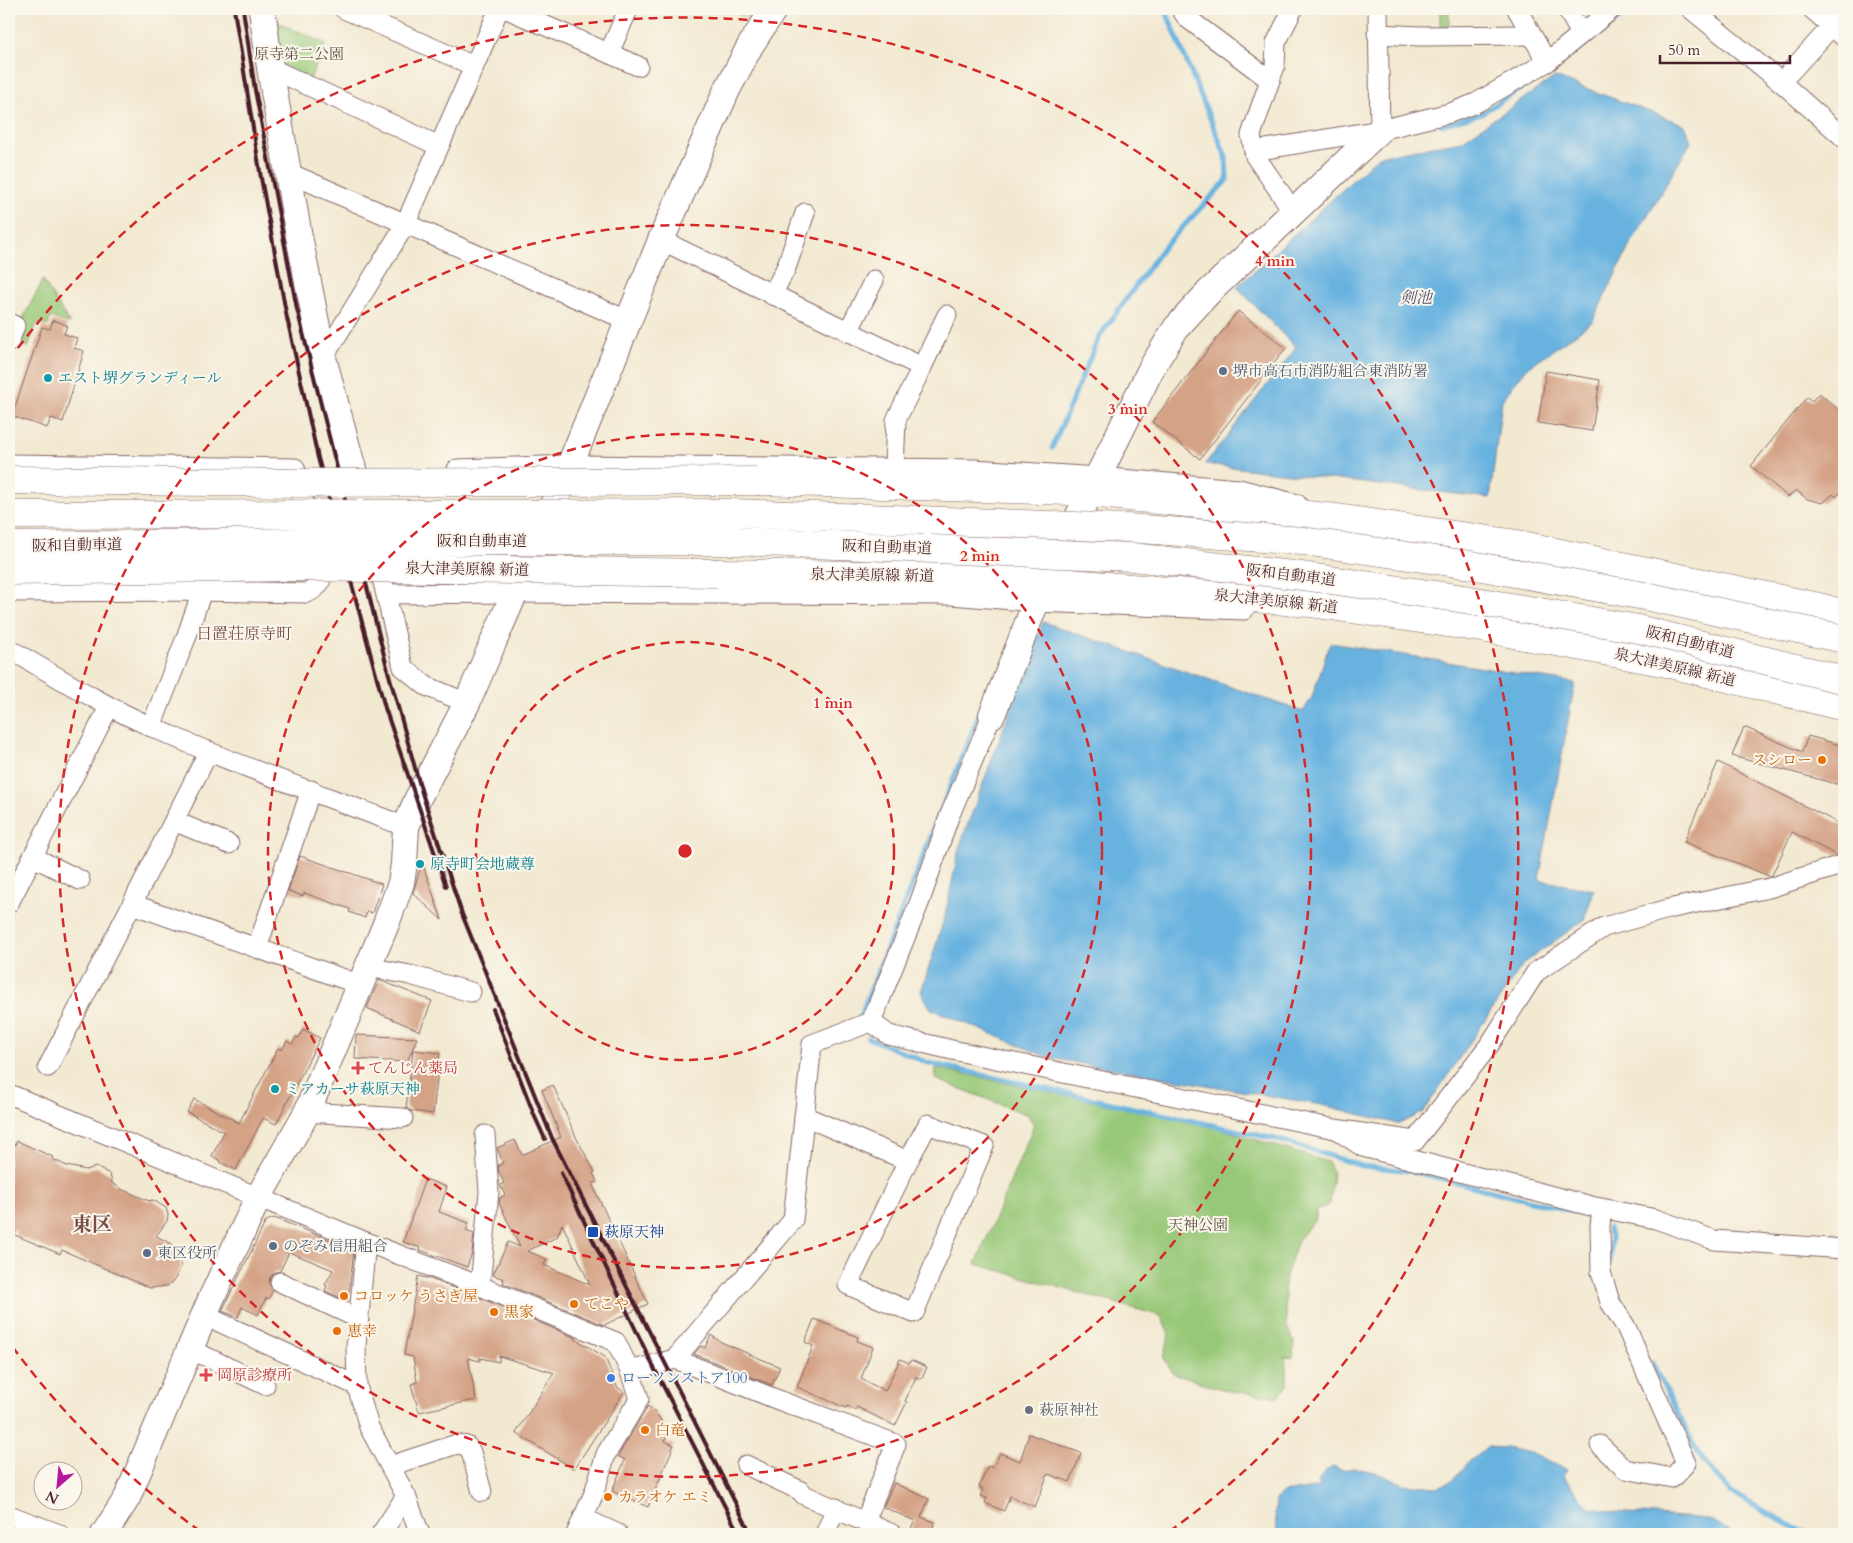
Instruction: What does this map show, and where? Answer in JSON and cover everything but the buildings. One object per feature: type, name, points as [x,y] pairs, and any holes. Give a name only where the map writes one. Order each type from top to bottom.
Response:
[{"type":"main road","points":[[9,480],[302,483],[760,481],[1031,489],[1093,485],[1517,544],[1819,607],[1844,614]]},
{"type":"main road","name":"阪和自動車道","points":[[9,515],[733,513],[1127,528],[1304,541],[1471,565],[1650,597],[1844,639]]},
{"type":"main road","name":"阪和自動車道","points":[[9,546],[372,540],[736,541],[1132,557],[1302,576],[1474,600],[1638,629],[1844,680]]},
{"type":"main road","name":"泉大津美原線 新道","points":[[9,571],[297,567],[952,576],[1041,591],[1310,603],[1482,628],[1652,660],[1844,707]]},
{"type":"street","points":[[262,9],[288,173],[323,358],[386,594],[403,667],[426,686],[467,703]]},
{"type":"street","points":[[344,9],[474,66]]},
{"type":"street","points":[[323,358],[404,225],[499,9]]},
{"type":"street","points":[[507,9],[638,66]]},
{"type":"street","points":[[609,53],[628,10],[625,9]]},
{"type":"street","points":[[104,1534],[127,1498],[204,1315],[258,1198],[307,1112],[365,976],[401,883],[406,826],[416,802],[467,703],[570,465],[662,240],[726,92],[750,46],[774,9]]},
{"type":"street","points":[[1181,9],[1186,18],[1270,80]]},
{"type":"street","points":[[1293,9],[1276,43],[1275,66],[1251,135],[1255,156],[1293,211]]},
{"type":"street","points":[[630,1371],[675,1359],[793,1220],[812,1044],[871,1022],[920,901],[949,817],[1041,591],[1152,367],[1176,328],[1209,292],[1380,130],[1378,9]]},
{"type":"street","points":[[1517,9],[1547,62]]},
{"type":"street","points":[[1567,9],[1581,34]]},
{"type":"street","points":[[1254,151],[1380,130],[1450,113],[1476,103],[1547,62],[1612,9]]},
{"type":"street","points":[[1691,9],[1781,82],[1844,138]]},
{"type":"street","points":[[1781,82],[1840,25],[1812,9]]},
{"type":"street","points":[[1377,34],[1421,36],[1531,35]]},
{"type":"street","points":[[270,68],[439,146]]},
{"type":"street","points":[[288,173],[404,225],[629,321]]},
{"type":"street","points":[[772,294],[786,268],[805,213]]},
{"type":"street","points":[[662,240],[922,367]]},
{"type":"street","points":[[848,332],[874,280]]},
{"type":"street","points":[[894,469],[896,420],[947,315]]},
{"type":"street","points":[[9,323],[15,326],[9,342]]},
{"type":"street","points":[[9,464],[295,468],[322,571],[321,582],[316,589],[307,593],[202,591],[9,592]]},
{"type":"street","points":[[354,473],[570,465],[974,469],[1093,485]]},
{"type":"street","points":[[151,727],[186,638],[202,591]]},
{"type":"street","points":[[386,594],[951,595],[1041,591]]},
{"type":"street","points":[[9,649],[110,707],[151,727],[406,826]]},
{"type":"street","points":[[9,904],[110,707]]},
{"type":"street","points":[[48,1067],[209,751]]},
{"type":"street","points":[[257,948],[311,790]]},
{"type":"street","points":[[174,821],[229,844]]},
{"type":"street","points":[[33,857],[80,880]]},
{"type":"street","points":[[871,1022],[889,1035],[952,1050],[1335,1129],[1415,1141],[1490,1044],[1536,972],[1604,926],[1668,909],[1769,888],[1844,864]]},
{"type":"street","points":[[132,904],[257,948],[365,976],[410,975],[471,992]]},
{"type":"street","points":[[9,1094],[258,1198],[616,1342],[630,1371],[639,1399],[606,1454],[594,1493],[579,1526],[618,1534]]},
{"type":"street","points":[[307,1112],[403,1118]]},
{"type":"street","points":[[804,1116],[908,1161]]},
{"type":"street","points":[[928,1124],[984,1146],[914,1313],[848,1285],[908,1161],[928,1124]]},
{"type":"street","points":[[1335,1129],[1363,1148],[1602,1209],[1656,1219],[1714,1240],[1844,1249]]},
{"type":"street","points":[[480,1286],[489,1192],[485,1135]]},
{"type":"street","points":[[1600,1445],[1625,1470],[1672,1478],[1686,1463],[1626,1327],[1610,1302],[1601,1272],[1600,1226],[1602,1209]]},
{"type":"street","points":[[366,1242],[356,1346],[357,1386],[369,1427],[406,1496],[420,1534]]},
{"type":"street","points":[[280,1282],[358,1318]]},
{"type":"street","points":[[204,1315],[357,1386]]},
{"type":"street","points":[[190,1349],[265,1385]]},
{"type":"street","points":[[675,1359],[781,1402],[896,1444],[866,1522]]},
{"type":"street","points":[[390,1466],[457,1444],[467,1446],[471,1452],[482,1492]]},
{"type":"street","points":[[746,1465],[801,1491],[804,1495],[891,1534]]},
{"type":"street","points":[[381,1534],[406,1496]]},
{"type":"street","points":[[825,1534],[836,1508]]},
{"type":"street","points":[[9,1515],[59,1534]]},
{"type":"shaded area","points":[[726,9],[749,9],[756,12],[751,21]]},
{"type":"green space","points":[[1440,9],[1449,9],[1449,27],[1440,27]]},
{"type":"green space","name":"原寺第二公園","points":[[273,20],[326,44],[309,81],[279,63]]},
{"type":"green space","points":[[43,280],[70,324],[51,317],[48,326],[37,323],[28,347],[14,343],[20,324]]},
{"type":"green space","name":"天神公園","points":[[936,1068],[1215,1127],[1328,1162],[1333,1171],[1330,1204],[1316,1211],[1316,1218],[1298,1240],[1284,1282],[1287,1327],[1294,1341],[1293,1358],[1285,1357],[1288,1385],[1278,1397],[1229,1391],[1173,1374],[1164,1358],[1169,1335],[1161,1316],[976,1264],[1034,1125],[1028,1115],[935,1079]]},
{"type":"water","name":"剣池","points":[[1555,77],[1685,125],[1691,142],[1630,245],[1592,322],[1527,368],[1502,400],[1490,498],[1205,464],[1296,348],[1237,287],[1379,156],[1462,141]]},
{"type":"water","points":[[1043,622],[1303,712],[1312,697],[1330,643],[1575,683],[1539,880],[1594,890],[1584,920],[1523,964],[1423,1112],[1399,1124],[1322,1105],[1050,1058],[931,1009],[921,992],[945,916],[959,848]]},
{"type":"water","points":[[1487,1447],[1506,1448],[1535,1454],[1566,1470],[1563,1477],[1590,1508],[1614,1512],[1708,1519],[1736,1534],[1277,1534],[1276,1499],[1283,1493],[1320,1487],[1318,1482],[1326,1471],[1334,1466],[1341,1470],[1355,1468],[1374,1472],[1404,1484],[1437,1487],[1452,1481],[1471,1460]]},
{"type":"waterway","points":[[1052,448],[1099,337],[1162,249],[1227,180],[1226,157],[1165,9]]},
{"type":"waterway","points":[[1603,32],[1630,9]]},
{"type":"waterway","points":[[1554,68],[1589,41]]},
{"type":"waterway","points":[[1441,125],[1482,113],[1536,79]]},
{"type":"waterway","points":[[860,1017],[982,706]]},
{"type":"waterway","points":[[868,1038],[928,1063],[1276,1139],[1362,1166],[1411,1171],[1575,1212]]},
{"type":"waterway","points":[[1608,1228],[1611,1235],[1610,1261]]},
{"type":"waterway","points":[[1613,1282],[1622,1306]]},
{"type":"waterway","points":[[1652,1363],[1701,1459],[1731,1493],[1809,1534]]},
{"type":"railway","points":[[234,9],[261,178],[287,318],[318,458],[385,708],[446,886]]},
{"type":"railway","points":[[243,9],[255,90],[297,309],[388,671],[422,793],[462,914],[552,1138],[751,1534]]},
{"type":"railway","points":[[493,1009],[545,1139]]},
{"type":"railway","points":[[561,1173],[653,1366],[739,1534]]},
{"type":"place","name":"堺市高石市消防組合東消防署","points":[[1223,371]]},
{"type":"place","name":"エスト堺グランディール","points":[[48,378]]},
{"type":"place","name":"スシロー","points":[[1822,760]]},
{"type":"place","name":"原寺町会地蔵尊","points":[[420,864]]},
{"type":"place","name":"てんじん薬局","points":[[358,1068]]},
{"type":"place","name":"ミアカーサ萩原天神","points":[[275,1089]]},
{"type":"place","name":"萩原天神","points":[[593,1232]]},
{"type":"place","name":"のぞみ信用組合","points":[[273,1246]]},
{"type":"place","name":"東区役所","points":[[147,1253]]},
{"type":"place","name":"コロッケ うさぎ屋","points":[[344,1296]]},
{"type":"place","name":"てこや","points":[[574,1304]]},
{"type":"place","name":"黒家","points":[[494,1312]]},
{"type":"place","name":"恵幸","points":[[337,1331]]},
{"type":"place","name":"岡原診療所","points":[[206,1375]]},
{"type":"place","name":"ローソンストア100","points":[[611,1378]]},
{"type":"place","name":"萩原神社","points":[[1029,1410]]},
{"type":"place","name":"白竜","points":[[645,1430]]},
{"type":"place","name":"カラオケ エミ","points":[[608,1497]]},
{"type":"district","name":"日置荘原寺町","points":[[244,634]]},
{"type":"district","name":"東区","points":[[92,1224]]}]
